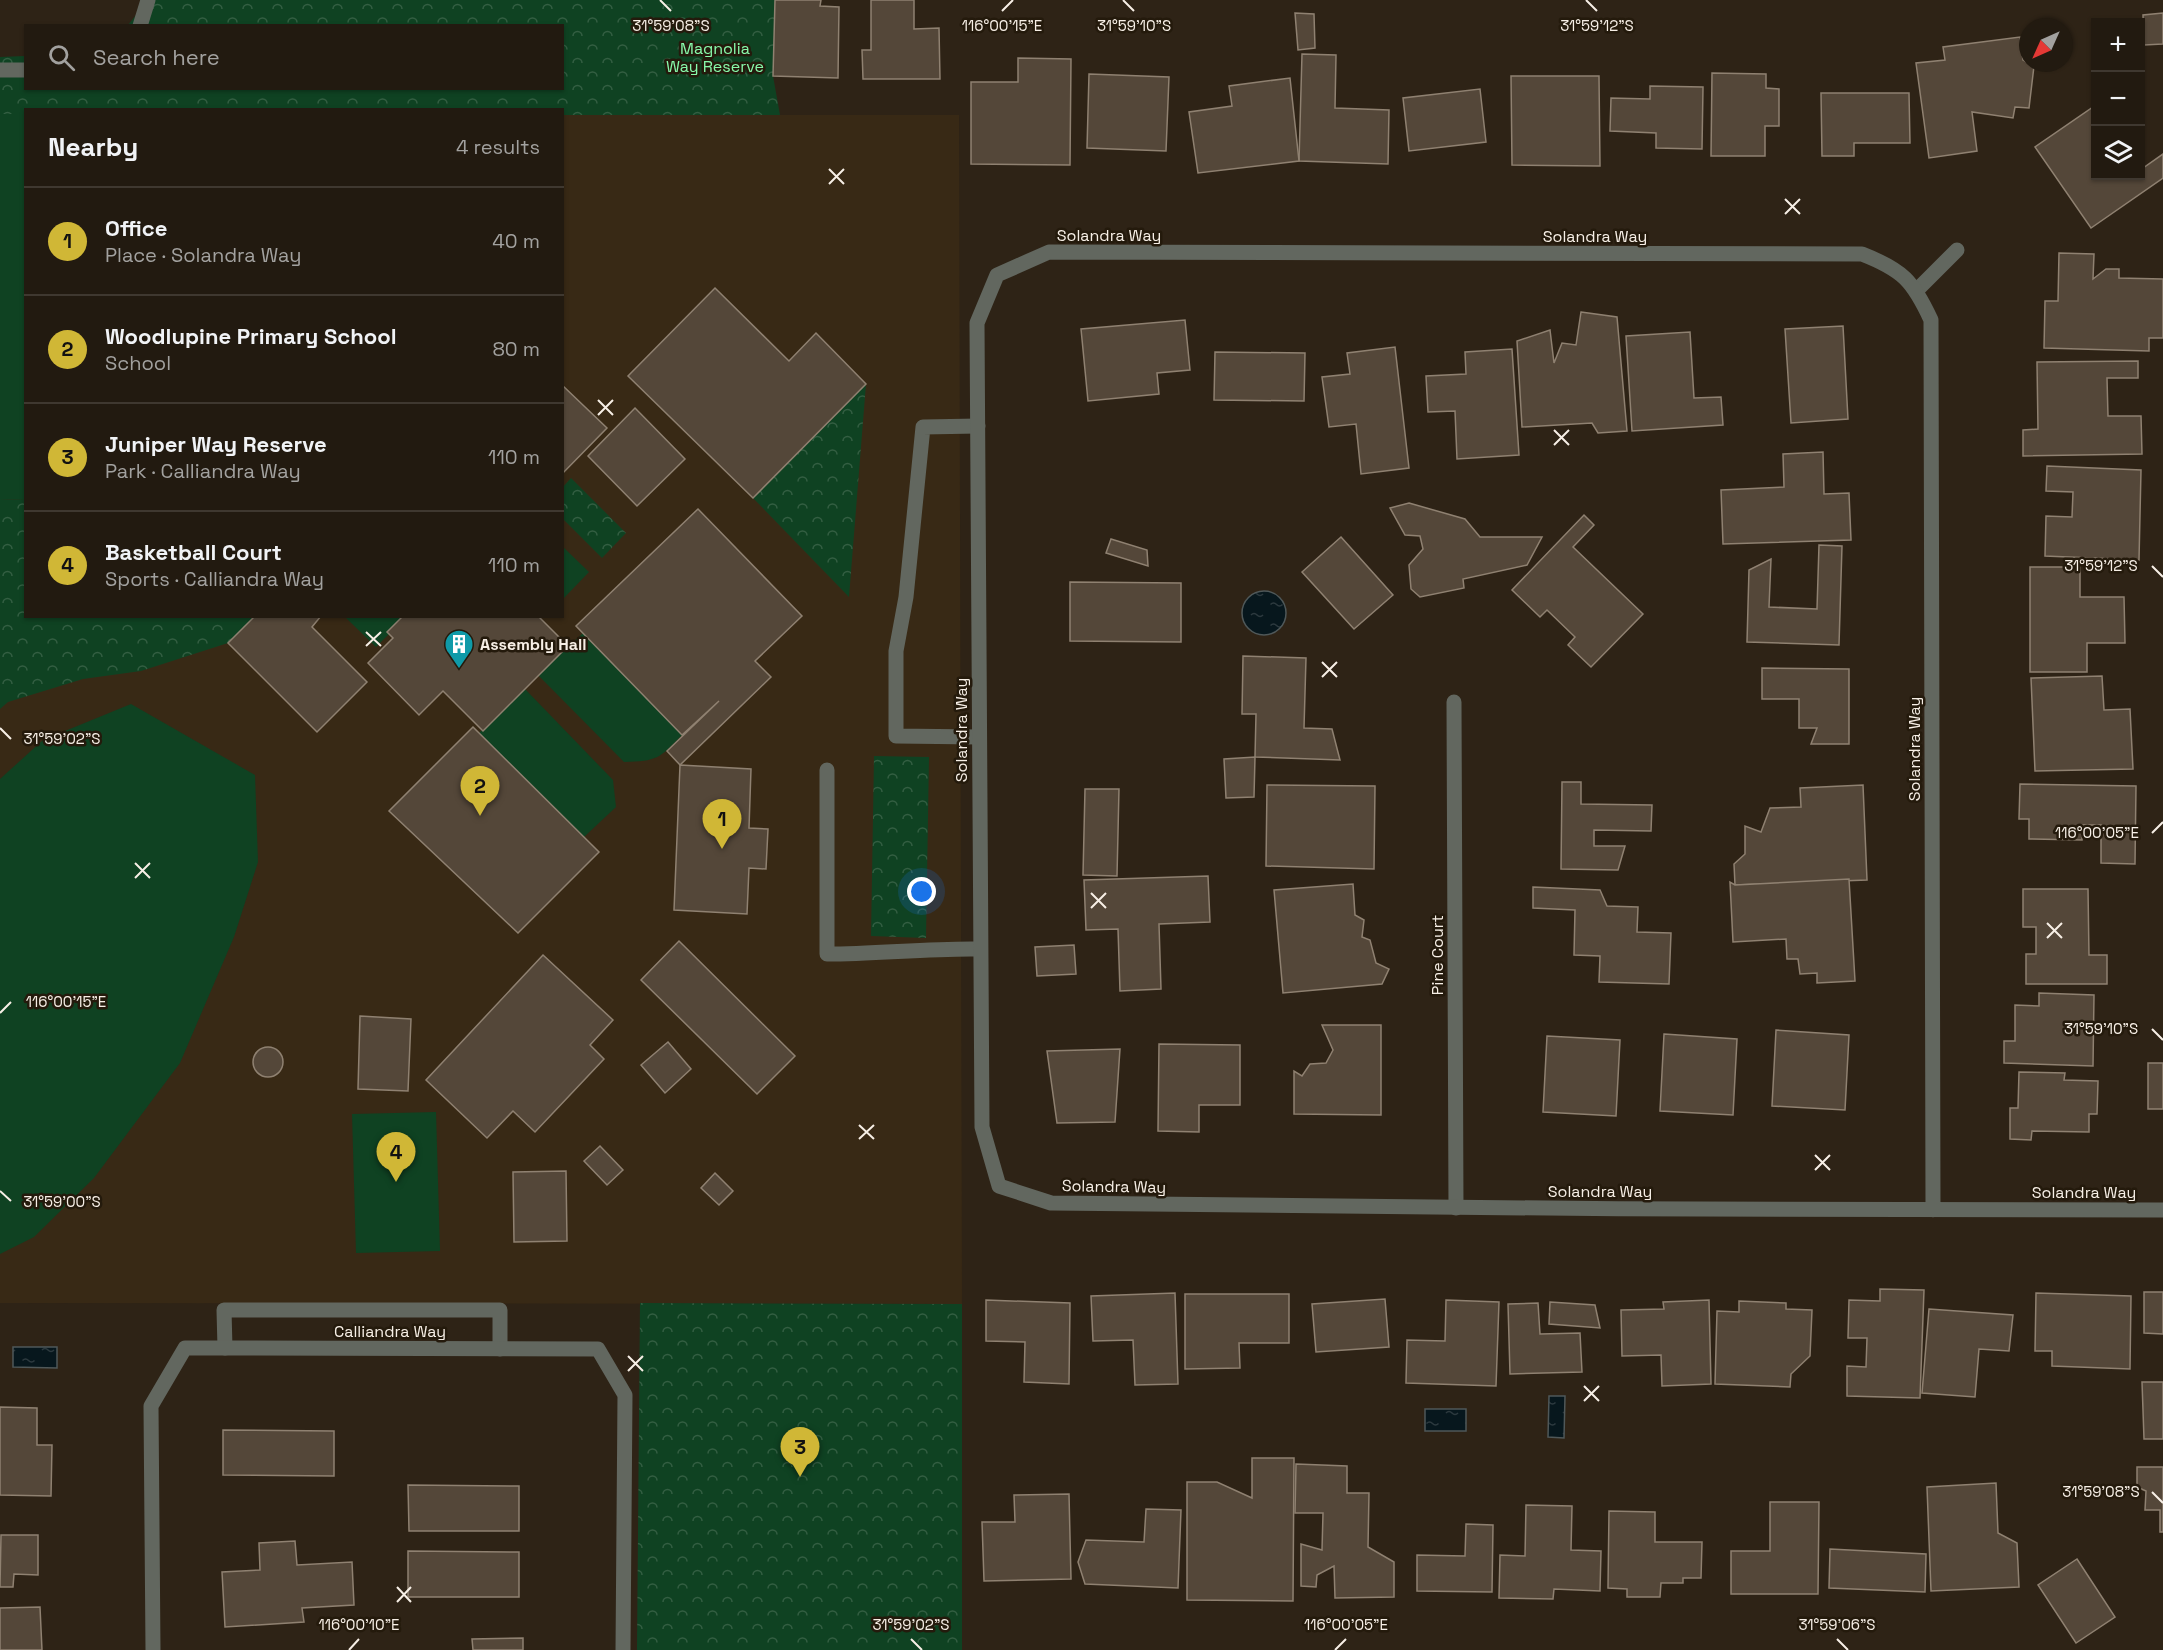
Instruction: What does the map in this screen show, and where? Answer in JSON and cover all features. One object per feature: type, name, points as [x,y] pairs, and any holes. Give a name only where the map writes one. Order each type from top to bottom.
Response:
[{"type":"street","points":[[141,24],[148,0]]},
{"type":"street","points":[[0,70],[24,70]]},
{"type":"street","points":[[1917,290],[1957,250]]},
{"type":"street","name":"Solandra Way","points":[[1933,1210],[1931,320],[1917,290],[1891,265],[1862,254],[1049,252],[997,274],[977,323],[982,1127],[999,1186],[1052,1203],[1456,1208],[1933,1210],[2163,1210]]},
{"type":"street","points":[[978,426],[923,427],[906,597],[896,661],[896,736],[979,737]]},
{"type":"street","name":"Pine Court","points":[[1454,702],[1456,1208]]},
{"type":"street","points":[[827,770],[827,954],[882,954],[930,948],[980,949]]},
{"type":"street","points":[[225,1348],[224,1310],[500,1310],[500,1349]]},
{"type":"street","name":"Calliandra Way","points":[[153,1650],[151,1406],[185,1348],[225,1348],[598,1349],[625,1395],[623,1650]]},
{"type":"shaded area","points":[[0,113],[24,113],[24,618],[564,618],[564,115],[959,115],[962,1304],[0,1303]]},
{"type":"green space","name":"Magnolia Way Reserve","points":[[148,0],[775,0],[773,76],[780,115],[564,115],[564,108],[24,108],[24,114],[0,114],[0,57],[24,56],[24,90],[564,90],[564,24],[129,24]]},
{"type":"green space","points":[[0,114],[24,114],[24,500],[0,499]]},
{"type":"green space","points":[[866,384],[849,597],[753,498]]},
{"type":"green space","points":[[571,478],[626,533],[602,558],[564,520],[564,486]]},
{"type":"green space","points":[[0,499],[24,500],[24,618],[254,618],[228,643],[141,671],[83,679],[8,702],[0,709]]},
{"type":"green space","points":[[564,548],[589,572],[564,598]]},
{"type":"green space","points":[[346,618],[405,618],[376,647]]},
{"type":"green space","points":[[583,633],[682,735],[662,754],[644,761],[624,762],[538,675]]},
{"type":"green space","points":[[525,689],[613,780],[616,807],[584,837],[479,733]]},
{"type":"green space","points":[[131,704],[255,775],[258,862],[234,937],[180,1063],[94,1178],[34,1237],[0,1254],[0,779],[43,740]]},
{"type":"green space","points":[[874,756],[929,757],[926,938],[871,936]]},
{"type":"green space","points":[[436,1112],[440,1251],[356,1253],[352,1114]]},
{"type":"green space","points":[[640,1303],[962,1304],[962,1650],[637,1650]]},
{"type":"water","points":[[1264,591],[1273,592],[1280,597],[1285,604],[1285,622],[1280,629],[1273,634],[1264,635],[1255,634],[1248,629],[1243,622],[1242,613],[1243,604],[1248,597],[1255,592]]},
{"type":"water","points":[[13,1347],[57,1347],[57,1368],[13,1367]]},
{"type":"water","points":[[1549,1396],[1565,1396],[1564,1438],[1548,1437]]},
{"type":"water","points":[[1425,1409],[1466,1409],[1466,1431],[1425,1431]]},
{"type":"building","points":[[775,0],[821,0],[820,6],[839,7],[838,78],[773,76]]},
{"type":"building","points":[[871,0],[914,0],[914,29],[939,28],[940,79],[863,79],[862,50],[871,50]]},
{"type":"building","points":[[1295,13],[1314,14],[1315,48],[1298,50]]},
{"type":"building","points":[[2163,13],[2163,44],[2145,45],[2143,15]]},
{"type":"building","points":[[2019,37],[2019,72],[2033,72],[2029,108],[2015,107],[2013,118],[1972,112],[1977,151],[1929,158],[1916,63],[1945,60],[1943,47]]},
{"type":"building","points":[[1302,54],[1336,55],[1335,108],[1389,110],[1388,164],[1299,161]]},
{"type":"building","points":[[1018,58],[1071,59],[1070,165],[971,164],[971,82],[1018,82]]},
{"type":"building","points":[[1712,73],[1766,74],[1766,88],[1779,89],[1779,126],[1765,126],[1765,156],[1711,156]]},
{"type":"building","points":[[1089,74],[1169,77],[1166,151],[1087,148]]},
{"type":"building","points":[[1511,76],[1599,76],[1600,166],[1512,165]]},
{"type":"building","points":[[1290,78],[1299,161],[1198,173],[1189,112],[1232,106],[1229,86]]},
{"type":"building","points":[[1650,86],[1703,87],[1702,149],[1656,148],[1656,133],[1610,131],[1611,98],[1650,99]]},
{"type":"building","points":[[1480,89],[1486,142],[1409,151],[1403,98]]},
{"type":"building","points":[[1821,93],[1909,93],[1910,143],[1854,143],[1854,156],[1822,156]]},
{"type":"building","points":[[2091,108],[2091,180],[2145,180],[2145,167],[2163,154],[2163,178],[2091,228],[2035,147]]},
{"type":"building","points":[[2059,253],[2094,254],[2093,279],[2106,269],[2119,269],[2119,278],[2163,279],[2163,338],[2149,338],[2149,351],[2044,348],[2045,301],[2058,301]]},
{"type":"building","points":[[715,288],[789,361],[816,333],[866,384],[753,498],[628,376]]},
{"type":"building","points":[[1581,312],[1617,317],[1627,431],[1598,433],[1592,423],[1522,427],[1517,341],[1550,330],[1554,363],[1562,343],[1576,345]]},
{"type":"building","points":[[1185,320],[1190,370],[1157,373],[1159,394],[1088,401],[1081,329]]},
{"type":"building","points":[[1843,326],[1848,419],[1791,423],[1785,329]]},
{"type":"building","points":[[1690,332],[1694,398],[1721,397],[1723,425],[1632,431],[1626,336]]},
{"type":"building","points":[[1395,347],[1409,468],[1361,474],[1356,424],[1329,427],[1322,377],[1350,374],[1347,353]]},
{"type":"building","points":[[1512,349],[1519,455],[1457,459],[1455,411],[1428,412],[1426,376],[1466,374],[1465,352]]},
{"type":"building","points":[[1215,352],[1305,353],[1304,401],[1214,400]]},
{"type":"building","points":[[2138,361],[2138,378],[2107,378],[2108,416],[2141,416],[2142,454],[2023,456],[2023,430],[2038,429],[2037,362]]},
{"type":"building","points":[[564,387],[607,428],[564,472]]},
{"type":"building","points":[[635,408],[685,459],[637,506],[588,456]]},
{"type":"building","points":[[1823,452],[1824,494],[1849,493],[1851,540],[1723,544],[1721,490],[1784,487],[1783,454]]},
{"type":"building","points":[[2047,466],[2141,470],[2139,560],[2045,556],[2046,516],[2072,517],[2073,492],[2046,491]]},
{"type":"building","points":[[1409,503],[1465,519],[1480,537],[1542,537],[1527,565],[1463,579],[1464,588],[1420,597],[1411,589],[1409,565],[1423,549],[1420,536],[1405,535],[1390,508]]},
{"type":"building","points":[[698,509],[802,616],[755,661],[771,677],[680,765],[667,751],[719,701],[682,735],[576,626]]},
{"type":"building","points":[[1584,515],[1594,525],[1573,547],[1643,614],[1591,667],[1568,645],[1575,637],[1547,610],[1540,617],[1512,590]]},
{"type":"building","points":[[1341,537],[1393,595],[1354,629],[1302,572]]},
{"type":"building","points":[[1111,539],[1147,550],[1148,566],[1106,553]]},
{"type":"building","points":[[1819,545],[1842,546],[1839,645],[1747,642],[1749,570],[1771,559],[1769,607],[1817,609]]},
{"type":"building","points":[[2030,567],[2080,567],[2080,597],[2124,597],[2125,643],[2087,643],[2087,672],[2030,672]]},
{"type":"building","points":[[1070,582],[1181,583],[1181,642],[1070,641]]},
{"type":"building","points":[[253,618],[319,618],[312,627],[367,682],[317,732],[228,643]]},
{"type":"building","name":"Assembly Hall","points":[[401,618],[540,618],[568,646],[483,731],[443,691],[419,715],[368,663],[393,638],[387,632]]},
{"type":"building","points":[[1243,656],[1306,658],[1304,728],[1332,729],[1340,760],[1255,757],[1256,714],[1242,714]]},
{"type":"building","points":[[1762,668],[1849,669],[1849,744],[1811,744],[1817,728],[1799,728],[1799,699],[1762,699]]},
{"type":"building","points":[[2102,676],[2104,710],[2130,709],[2133,769],[2035,771],[2031,678]]},
{"type":"building","points":[[473,727],[599,852],[518,933],[389,811]]},
{"type":"building","points":[[1255,757],[1254,797],[1226,798],[1224,759]]},
{"type":"building","points":[[680,765],[751,769],[749,828],[768,829],[766,869],[749,868],[747,914],[674,910]]},
{"type":"building","points":[[1562,782],[1581,782],[1581,804],[1652,805],[1651,831],[1594,830],[1594,846],[1625,846],[1618,870],[1561,869]]},
{"type":"building","points":[[2020,784],[2136,786],[2135,864],[2101,863],[2101,825],[2082,825],[2082,840],[2029,839],[2029,819],[2019,819]]},
{"type":"building","points":[[1267,785],[1375,786],[1374,869],[1266,866]]},
{"type":"building","points":[[1863,785],[1867,880],[1735,885],[1734,864],[1745,854],[1745,826],[1761,832],[1770,808],[1801,807],[1800,788]]},
{"type":"building","points":[[1085,789],[1119,789],[1117,876],[1083,875]]},
{"type":"building","points":[[1208,876],[1210,922],[1159,924],[1161,989],[1120,991],[1118,929],[1086,930],[1084,880]]},
{"type":"building","points":[[1849,879],[1855,981],[1817,983],[1817,973],[1800,974],[1798,959],[1787,959],[1786,939],[1733,942],[1730,882],[1735,885]]},
{"type":"building","points":[[1353,884],[1355,915],[1364,920],[1362,937],[1370,940],[1376,963],[1389,969],[1382,984],[1283,993],[1274,890]]},
{"type":"building","points":[[1533,887],[1600,890],[1607,906],[1638,907],[1637,932],[1671,933],[1669,984],[1599,982],[1600,956],[1574,955],[1575,910],[1533,908]]},
{"type":"building","points":[[2023,889],[2088,889],[2089,955],[2107,955],[2107,984],[2026,984],[2026,954],[2036,954],[2036,927],[2023,927]]},
{"type":"building","points":[[679,941],[795,1056],[757,1094],[641,980]]},
{"type":"building","points":[[1074,945],[1076,974],[1037,976],[1035,947]]},
{"type":"building","points":[[543,955],[613,1020],[590,1045],[604,1059],[535,1132],[513,1111],[487,1138],[426,1080]]},
{"type":"building","points":[[2039,993],[2094,995],[2093,1066],[2004,1063],[2004,1041],[2015,1041],[2015,1005],[2039,1006]]},
{"type":"building","points":[[360,1016],[411,1019],[408,1091],[358,1089]]},
{"type":"building","points":[[1322,1025],[1381,1025],[1381,1115],[1294,1114],[1294,1071],[1302,1076],[1310,1064],[1326,1063],[1333,1050]]},
{"type":"building","points":[[1776,1030],[1849,1035],[1845,1110],[1772,1106]]},
{"type":"building","points":[[1664,1034],[1737,1039],[1733,1115],[1660,1111]]},
{"type":"building","points":[[1547,1036],[1620,1040],[1616,1116],[1543,1112]]},
{"type":"building","points":[[668,1042],[691,1069],[665,1093],[641,1065]]},
{"type":"building","points":[[1159,1044],[1240,1045],[1240,1105],[1199,1105],[1199,1132],[1158,1131]]},
{"type":"building","points":[[268,1047],[279,1051],[283,1062],[279,1073],[268,1077],[257,1073],[253,1062],[257,1051]]},
{"type":"building","points":[[1120,1049],[1115,1122],[1057,1123],[1047,1051]]},
{"type":"building","points":[[2148,1063],[2163,1063],[2163,1109],[2148,1109]]},
{"type":"building","points":[[2019,1072],[2065,1073],[2064,1080],[2098,1081],[2097,1114],[2089,1114],[2089,1132],[2032,1131],[2031,1140],[2010,1139],[2010,1108],[2018,1108]]},
{"type":"building","points":[[600,1146],[623,1170],[607,1185],[584,1161]]},
{"type":"building","points":[[566,1171],[567,1241],[514,1242],[513,1172]]},
{"type":"building","points":[[715,1173],[733,1191],[719,1205],[701,1188]]},
{"type":"building","points":[[1880,1289],[1924,1290],[1920,1398],[1847,1396],[1847,1366],[1866,1367],[1867,1338],[1848,1338],[1849,1300],[1880,1301]]},
{"type":"building","points":[[2144,1292],[2163,1292],[2163,1334],[2144,1333]]},
{"type":"building","points":[[1175,1293],[1178,1384],[1135,1385],[1133,1340],[1093,1341],[1091,1296]]},
{"type":"building","points":[[2036,1293],[2131,1296],[2130,1369],[2052,1366],[2052,1351],[2035,1351]]},
{"type":"building","points":[[1185,1294],[1289,1294],[1289,1343],[1239,1343],[1240,1368],[1185,1369]]},
{"type":"building","points":[[1385,1299],[1389,1347],[1316,1352],[1312,1304]]},
{"type":"building","points":[[986,1300],[1070,1303],[1069,1384],[1024,1382],[1025,1342],[986,1341]]},
{"type":"building","points":[[1446,1300],[1499,1302],[1496,1386],[1406,1383],[1407,1340],[1445,1341]]},
{"type":"building","points":[[1709,1300],[1711,1384],[1662,1386],[1661,1355],[1622,1356],[1621,1310],[1664,1309],[1663,1302]]},
{"type":"building","points":[[1739,1301],[1786,1303],[1786,1309],[1812,1310],[1810,1356],[1791,1374],[1790,1387],[1715,1384],[1717,1311],[1739,1312]]},
{"type":"building","points":[[1550,1302],[1595,1305],[1600,1328],[1549,1324]]},
{"type":"building","points":[[1538,1303],[1540,1334],[1580,1333],[1582,1372],[1510,1374],[1508,1304]]},
{"type":"building","points":[[1929,1309],[2013,1315],[2009,1351],[1979,1349],[1975,1397],[1922,1393]]},
{"type":"building","points":[[2142,1382],[2163,1382],[2163,1439],[2144,1439]]},
{"type":"building","points":[[0,1407],[37,1408],[37,1445],[52,1445],[51,1496],[0,1495]]},
{"type":"building","points":[[223,1430],[334,1431],[334,1476],[223,1475]]},
{"type":"building","points":[[1252,1458],[1294,1458],[1293,1601],[1187,1600],[1187,1482],[1217,1482],[1252,1498]]},
{"type":"building","points":[[1296,1464],[1347,1466],[1347,1493],[1369,1493],[1368,1547],[1394,1562],[1394,1597],[1335,1598],[1334,1566],[1317,1575],[1316,1587],[1301,1586],[1301,1544],[1322,1550],[1323,1513],[1295,1513]]},
{"type":"building","points":[[2137,1467],[2163,1467],[2163,1532],[2160,1532],[2160,1510],[2145,1510],[2146,1491],[2137,1487]]},
{"type":"building","points":[[1996,1483],[1998,1533],[2017,1543],[2019,1587],[1931,1591],[1927,1487]]},
{"type":"building","points":[[408,1485],[519,1486],[519,1531],[409,1531]]},
{"type":"building","points":[[1069,1494],[1071,1579],[984,1581],[982,1522],[1015,1522],[1014,1495]]},
{"type":"building","points":[[1770,1502],[1819,1502],[1818,1594],[1731,1594],[1731,1551],[1770,1551]]},
{"type":"building","points":[[1526,1505],[1572,1506],[1571,1550],[1601,1551],[1600,1591],[1554,1589],[1553,1599],[1499,1598],[1500,1555],[1525,1556]]},
{"type":"building","points":[[1146,1509],[1181,1510],[1178,1588],[1085,1584],[1078,1562],[1086,1540],[1144,1542]]},
{"type":"building","points":[[1609,1511],[1655,1512],[1655,1542],[1702,1542],[1701,1578],[1683,1578],[1683,1583],[1661,1583],[1660,1597],[1627,1597],[1627,1589],[1608,1588]]},
{"type":"building","points":[[1466,1524],[1493,1525],[1492,1592],[1417,1591],[1417,1555],[1465,1556]]},
{"type":"building","points":[[1,1535],[38,1535],[38,1575],[14,1574],[13,1587],[0,1587]]},
{"type":"building","points":[[295,1541],[297,1565],[352,1562],[354,1605],[302,1608],[304,1622],[225,1627],[222,1572],[260,1570],[259,1543]]},
{"type":"building","points":[[1830,1549],[1926,1554],[1925,1592],[1829,1588]]},
{"type":"building","points":[[408,1551],[519,1552],[519,1597],[408,1597]]},
{"type":"building","points":[[2077,1559],[2115,1617],[2076,1643],[2038,1585]]},
{"type":"building","points":[[40,1607],[42,1650],[0,1650],[0,1608]]},
{"type":"building","points":[[523,1638],[523,1650],[473,1650],[472,1639]]},
{"type":"place","name":"Assembly Hall","points":[[459,670]]},
{"type":"place","name":"Woodlupine Primary School","points":[[480,816]]},
{"type":"place","name":"Office","points":[[722,849]]},
{"type":"place","name":"Basketball Court","points":[[396,1182]]},
{"type":"place","name":"Juniper Way Reserve","points":[[800,1477]]}]
